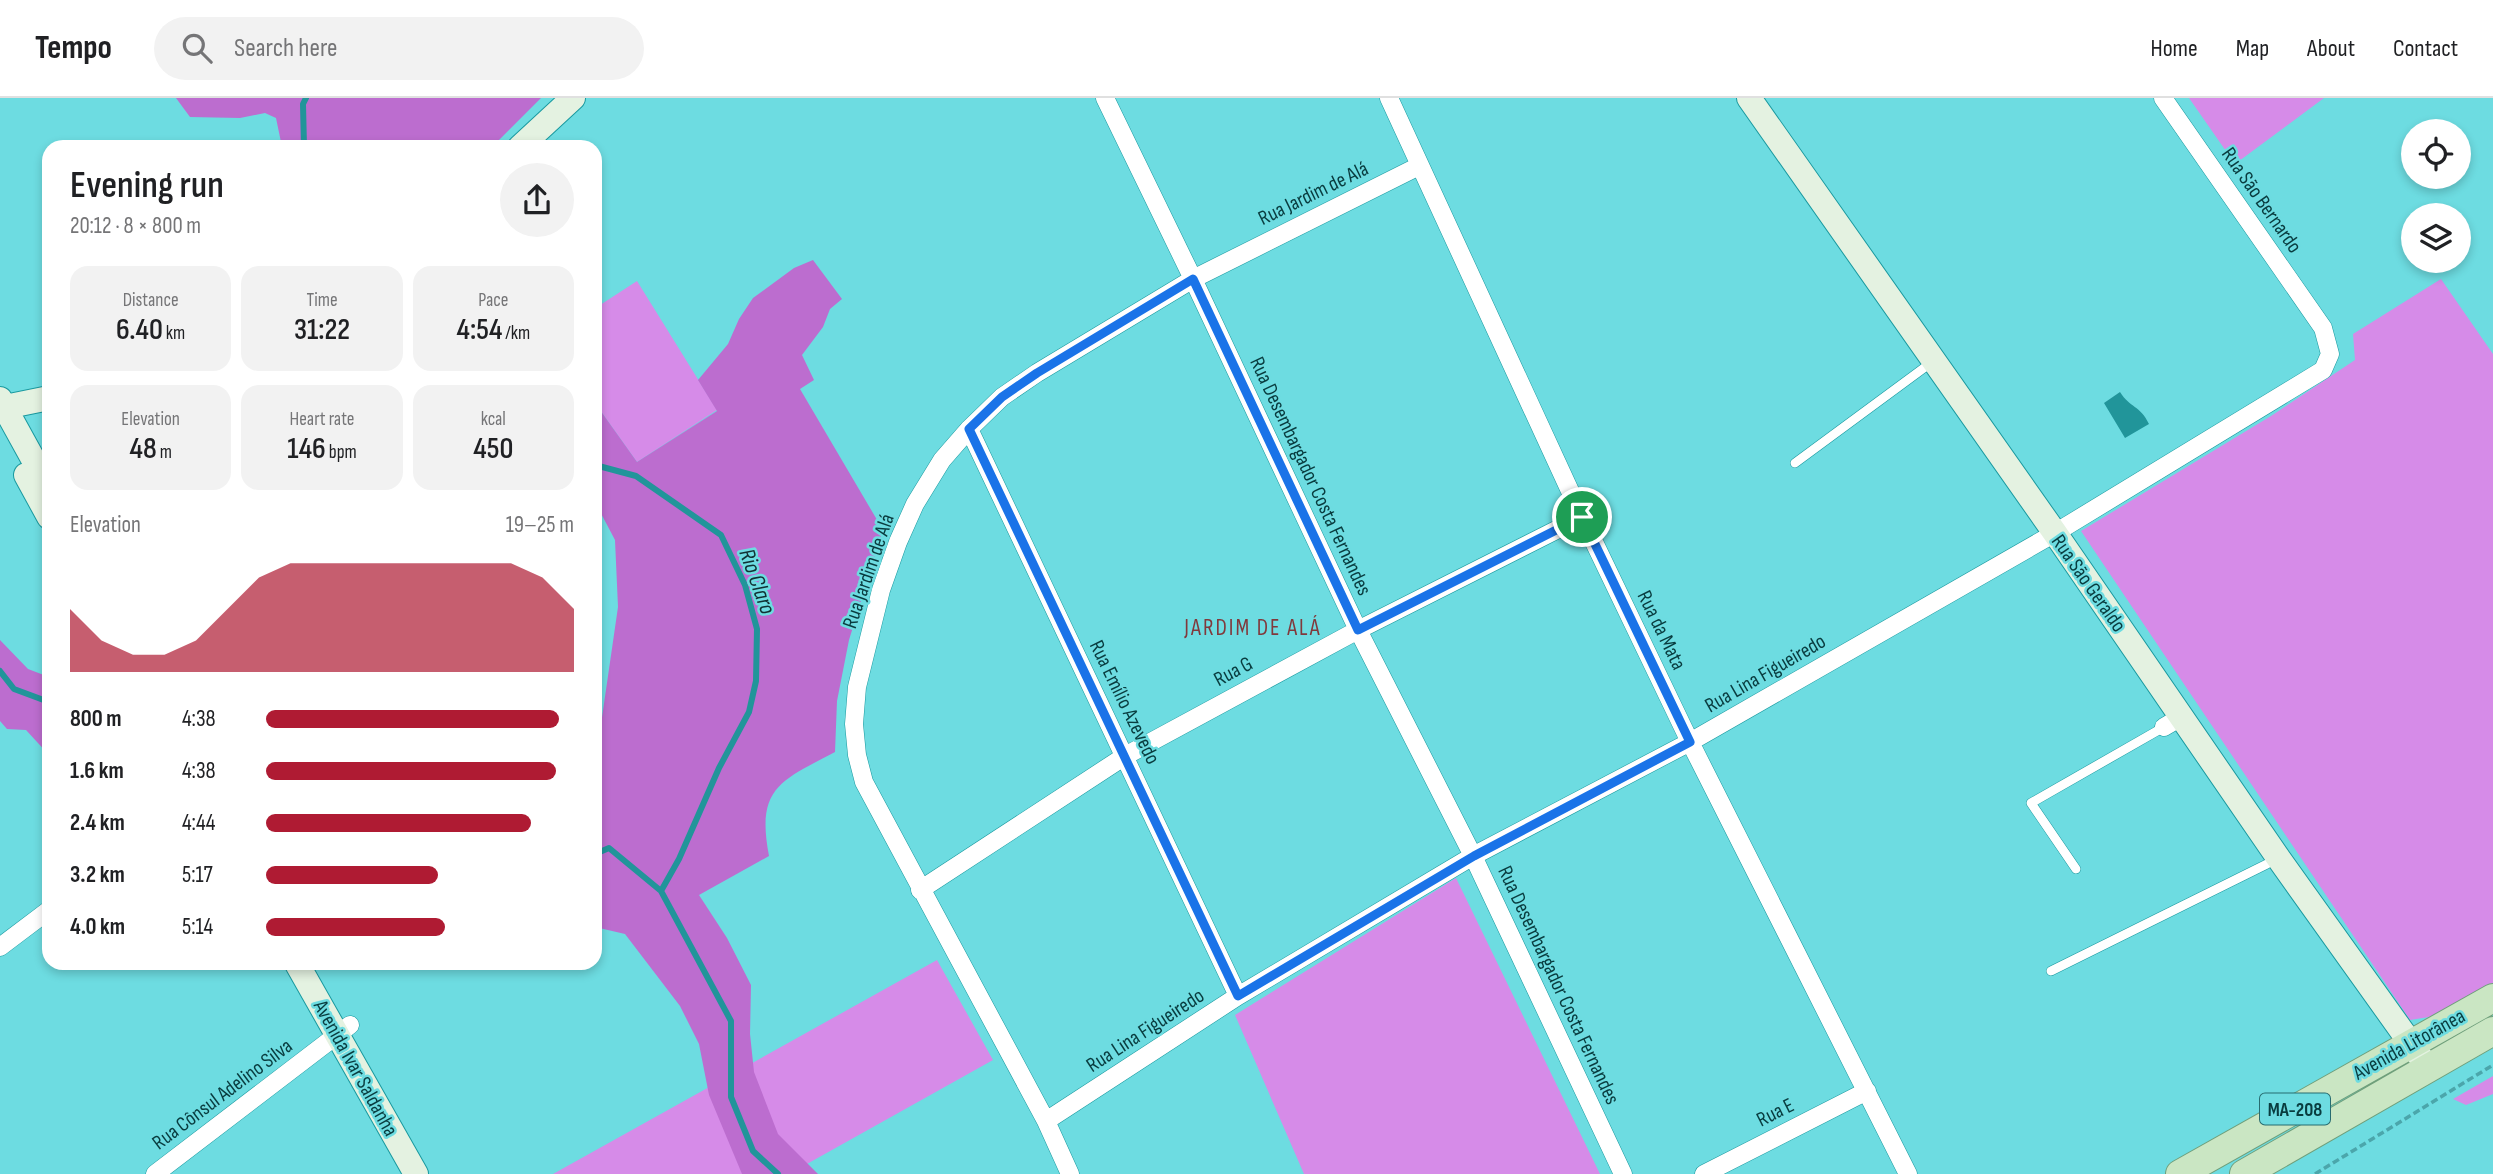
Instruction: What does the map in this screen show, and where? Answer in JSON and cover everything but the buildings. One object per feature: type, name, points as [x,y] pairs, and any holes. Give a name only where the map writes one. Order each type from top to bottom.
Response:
[{"type":"main road","name":"Avenida Litorânea","points":[[2180,1174],[2493,998]]},
{"type":"main road","name":"Avenida Litorânea","points":[[2244,1174],[2493,1031]]},
{"type":"street","points":[[528,140],[573,98]]},
{"type":"street","name":"Rua Desembargador Costa Fernandes","points":[[1105,98],[1358,630],[1474,856],[1623,1174]]},
{"type":"street","name":"Rua da Mata","points":[[1389,98],[1582,517],[1690,742],[1908,1174]]},
{"type":"street","name":"Rua São Geraldo","points":[[1749,98],[2055,533],[2172,722],[2429,1069]]},
{"type":"street","name":"Rua São Bernardo","points":[[2163,98],[2323,328]]},
{"type":"street","name":"Rua Jardim de Alá","points":[[1070,1174],[1046,1121],[864,782],[854,724],[857,687],[881,590],[915,504],[942,460],[1002,397],[1193,279],[1419,166]]},
{"type":"street","name":"Rua Lina Figueiredo","points":[[1046,1121],[1238,996],[1474,856],[1690,742],[2055,533],[2317,374],[2323,370],[2330,354],[2323,328]]},
{"type":"street","points":[[1,410],[42,400]]},
{"type":"street","points":[[1,410],[42,477]]},
{"type":"street","points":[[1,410],[42,501]]},
{"type":"street","name":"Rua Emílio Azevedo","points":[[969,429],[1238,996]]},
{"type":"street","name":"Rua G","points":[[920,890],[1125,755],[1358,630],[1582,517]]},
{"type":"street","points":[[0,947],[42,915]]},
{"type":"street","name":"Avenida Ivar Saldanha","points":[[302,970],[343,1030],[431,1174]]},
{"type":"street","name":"Avenida Ivar Saldanha","points":[[317,970],[343,1030],[416,1174]]},
{"type":"street","name":"Rua Cônsul Adelino Silva","points":[[155,1174],[343,1030]]},
{"type":"street","name":"Rua E","points":[[1704,1174],[1867,1091]]},
{"type":"lane","points":[[1795,463],[1934,361]]},
{"type":"lane","points":[[2077,869],[2031,803],[2172,722]]},
{"type":"lane","points":[[2050,971],[2273,861]]},
{"type":"path","points":[[2315,1174],[2493,1065]]},
{"type":"shaded area","points":[[176,98],[541,98],[499,140],[281,140],[276,118],[265,113],[240,118],[190,117]]},
{"type":"shaded area","points":[[2189,98],[2324,98],[2235,164]]},
{"type":"shaded area","points":[[813,260],[842,299],[830,309],[823,327],[802,355],[814,380],[800,389],[883,530],[849,640],[837,701],[835,752],[800,771],[776,789],[766,815],[769,856],[699,895],[727,938],[751,985],[750,1034],[754,1072],[778,1134],[818,1174],[742,1174],[709,1095],[699,1044],[680,1006],[625,934],[602,929],[602,717],[618,607],[615,540],[602,515],[602,413],[637,462],[717,411],[698,380],[728,344],[739,319],[753,298],[794,268]]},
{"type":"shaded area","points":[[2441,279],[2493,354],[2493,983],[2429,1017],[2410,1020],[2081,531],[2271,416],[2355,360],[2353,334]]},
{"type":"shaded area","points":[[637,281],[717,410],[637,462],[602,413],[602,304]]},
{"type":"shaded area","points":[[0,640],[28,669],[42,674],[42,747],[26,730],[7,729],[0,721]]},
{"type":"shaded area","points":[[1456,878],[1600,1174],[1304,1174],[1235,1015]]},
{"type":"shaded area","points":[[937,960],[993,1060],[789,1174],[553,1174]]},
{"type":"shaded area","points":[[2493,1076],[2493,1094],[2466,1105],[2453,1099]]},
{"type":"water","points":[[2120,392],[2142,413],[2149,424],[2125,438],[2104,403]]},
{"type":"waterway","points":[[304,140],[303,104],[306,98]]},
{"type":"waterway","name":"Rio Claro","points":[[602,467],[636,476],[721,535],[745,585],[757,629],[756,681],[749,712],[719,768],[679,859],[661,891]]},
{"type":"waterway","name":"Rio Claro","points":[[0,671],[14,689],[42,699]]},
{"type":"waterway","name":"Rio Claro","points":[[602,851],[609,848],[661,891],[731,1021],[731,1097],[753,1151],[778,1174]]},
{"type":"district","name":"JARDIM DE ALÁ","points":[[1253,627]]},
{"type":"route","points":[[1193,279],[1358,630],[1582,517],[1690,742],[1474,856],[1238,996],[969,429],[1002,397],[1037,373],[1193,279]]}]
